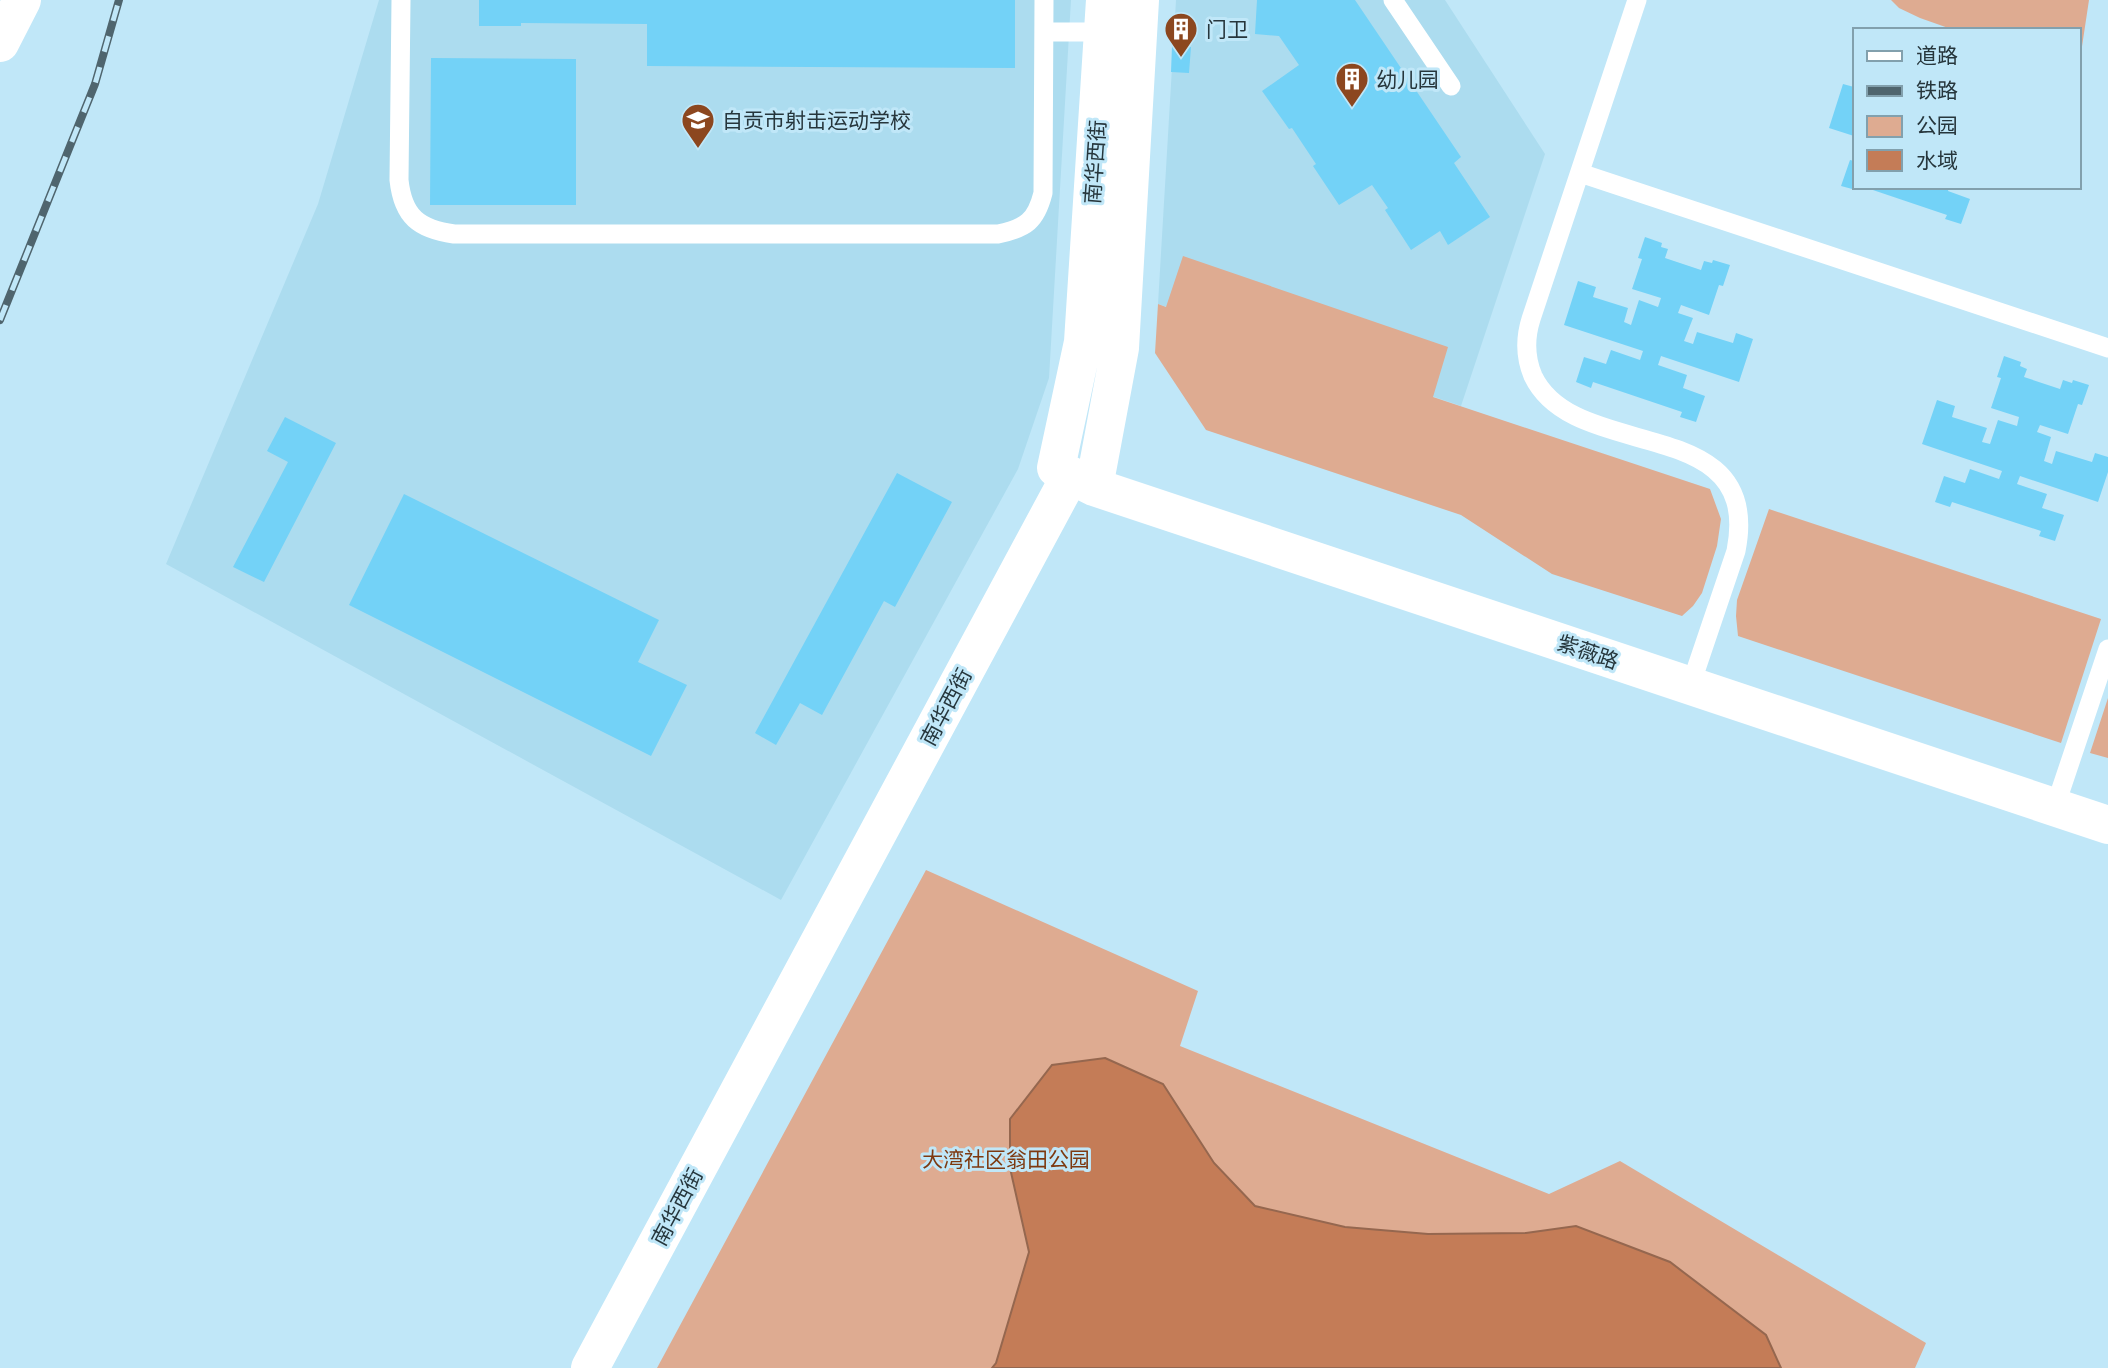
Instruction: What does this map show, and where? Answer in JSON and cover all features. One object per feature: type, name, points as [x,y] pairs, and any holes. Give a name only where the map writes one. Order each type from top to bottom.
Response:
[{"type":"main road","points":[[0,43],[22,0]]},
{"type":"main road","name":"南华西街","points":[[590,1368],[1082,482],[1120,348],[1140,0]]},
{"type":"main road","name":"南华西街","points":[[1082,482],[1056,468],[1083,342],[1104,16]]},
{"type":"main road","name":"紫薇路","points":[[1082,482],[2108,825]]},
{"type":"lane","points":[[401,0],[401,195],[405,208],[424,227],[454,234],[998,234],[1013,231],[1028,223],[1039,209],[1044,193],[1044,0]]},
{"type":"lane","points":[[1393,0],[1451,86]]},
{"type":"lane","points":[[1637,0],[1528,327],[1527,354],[1538,386],[1564,411],[1689,453],[1707,463],[1731,490],[1738,510],[1740,531],[1736,551],[1690,687]]},
{"type":"lane","points":[[1044,32],[1104,16]]},
{"type":"lane","points":[[1580,173],[2108,348]]},
{"type":"lane","points":[[2055,807],[2108,649]]},
{"type":"shaded area","points":[[379,0],[1071,0],[1049,378],[1018,469],[781,900],[166,564],[318,204]]},
{"type":"shaded area","points":[[1176,0],[1445,0],[1545,154],[1461,406],[1158,304]]},
{"type":"green space","points":[[1891,0],[2089,0],[2080,60],[2080,28],[1948,28],[1899,8]]},
{"type":"green space","points":[[1183,256],[1448,347],[1433,397],[1710,489],[1721,519],[1717,546],[1702,593],[1682,616],[1552,574],[1461,515],[1206,430],[1155,353],[1158,304],[1166,307]]},
{"type":"green space","points":[[1769,509],[2101,619],[2061,743],[1738,636],[1737,600]]},
{"type":"green space","points":[[2108,698],[2108,758],[2090,753]]},
{"type":"green space","name":"大湾社区翁田公园","points":[[926,870],[1198,991],[1180,1046],[1549,1194],[1620,1161],[1926,1343],[1915,1368],[657,1368]]},
{"type":"water","points":[[1105,1058],[1163,1084],[1214,1163],[1255,1206],[1345,1227],[1428,1234],[1526,1233],[1576,1226],[1670,1262],[1766,1335],[1781,1368],[992,1368],[996,1363],[1029,1252],[1010,1168],[1010,1119],[1052,1065]]},
{"type":"building","points":[[479,0],[1015,0],[1015,68],[647,66],[647,24],[521,23],[521,26],[479,26]]},
{"type":"building","name":"幼儿园","points":[[1257,0],[1355,0],[1461,157],[1454,163],[1490,217],[1448,245],[1440,231],[1411,250],[1372,185],[1339,205],[1292,128],[1289,129],[1262,91],[1299,65],[1279,36],[1255,34]]},
{"type":"building","name":"门卫","points":[[1172,46],[1191,47],[1189,73],[1171,72]]},
{"type":"building","points":[[431,58],[576,59],[576,205],[430,205]]},
{"type":"building","points":[[1843,84],[1853,87],[1853,136],[1829,128]]},
{"type":"building","points":[[1850,160],[1853,161],[1853,189],[1856,190],[1841,186]]},
{"type":"building","points":[[1870,189],[1948,189],[1970,199],[1961,224],[1945,219],[1947,215]]},
{"type":"building","points":[[1645,237],[1662,243],[1661,247],[1668,249],[1665,258],[1701,270],[1704,261],[1712,263],[1713,260],[1730,265],[1723,286],[1719,285],[1709,315],[1681,305],[1678,313],[1693,318],[1684,341],[1693,344],[1697,332],[1733,343],[1736,333],[1753,339],[1739,382],[1661,356],[1658,365],[1687,375],[1683,388],[1705,396],[1696,422],[1680,417],[1682,412],[1593,382],[1591,388],[1576,382],[1584,357],[1606,364],[1611,350],[1640,360],[1643,351],[1564,325],[1578,281],[1596,287],[1593,297],[1628,308],[1624,322],[1631,325],[1639,300],[1658,307],[1661,298],[1632,289],[1642,259],[1638,258]]},
{"type":"building","points":[[2004,356],[2021,362],[2020,366],[2027,369],[2024,377],[2060,389],[2063,380],[2089,385],[2082,405],[2078,404],[2068,434],[2040,425],[2037,432],[2051,437],[2044,461],[2052,464],[2056,451],[2092,462],[2095,453],[2108,457],[2108,472],[2098,502],[2020,476],[2017,484],[2047,494],[2042,508],[2064,515],[2055,541],[2039,536],[2041,531],[1952,502],[1950,507],[1935,502],[1944,476],[1965,483],[1970,469],[1999,479],[2002,471],[1922,444],[1937,400],[1955,406],[1952,417],[1987,428],[1982,442],[1990,444],[1998,420],[2017,426],[2019,417],[1991,408],[2001,378],[1997,377]]},
{"type":"building","points":[[285,417],[336,443],[264,582],[233,567],[288,462],[267,451]]},
{"type":"building","points":[[897,473],[952,502],[895,607],[884,601],[822,715],[800,703],[776,745],[755,733]]},
{"type":"building","points":[[404,494],[659,620],[638,662],[687,685],[651,756],[349,605]]},
{"type":"railway","points":[[0,320],[95,84],[119,0]]},
{"type":"place","name":"门卫","points":[[1181,59]]},
{"type":"place","name":"幼儿园","points":[[1352,109]]},
{"type":"place","name":"自贡市射击运动学校","points":[[698,150]]}]
